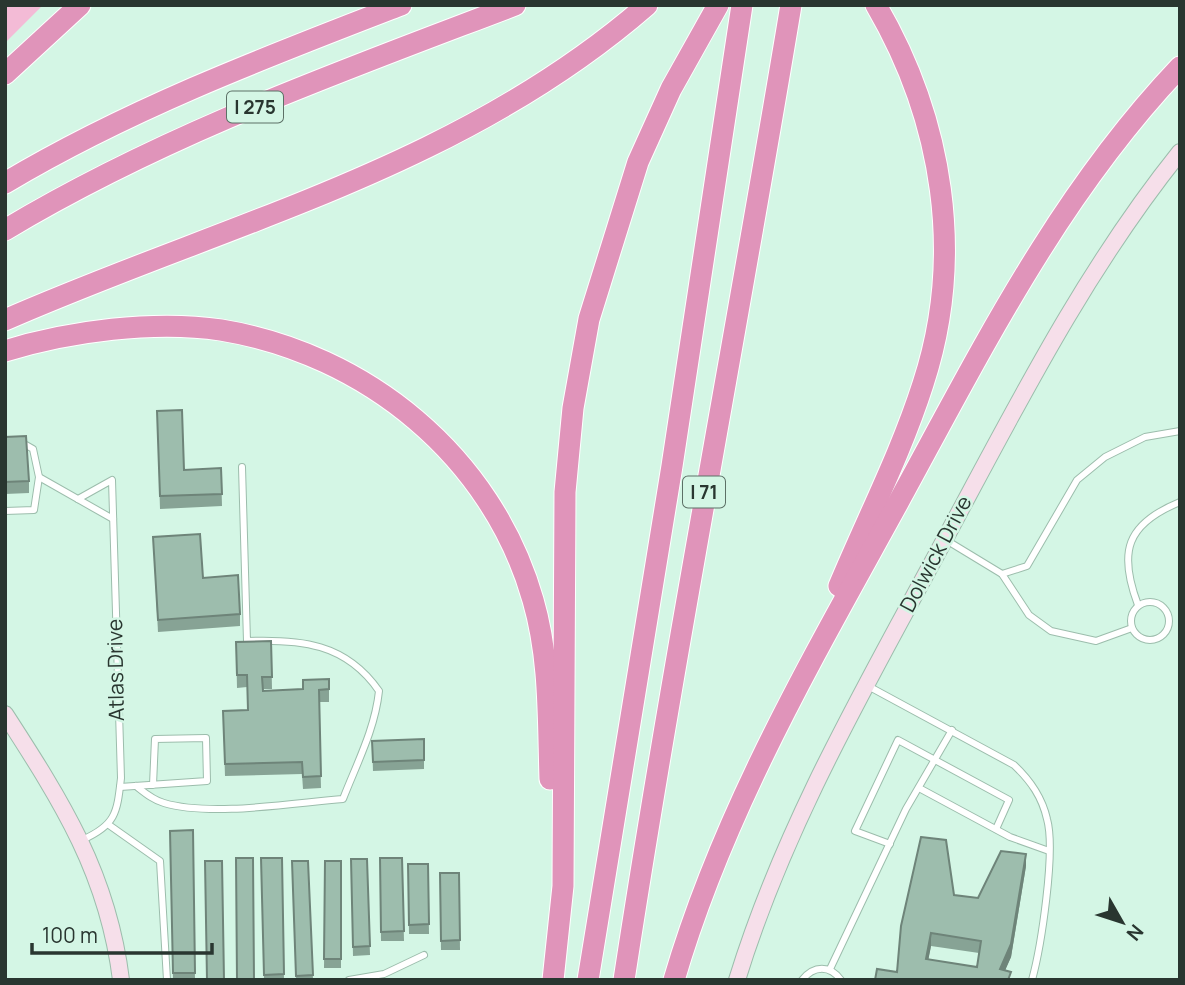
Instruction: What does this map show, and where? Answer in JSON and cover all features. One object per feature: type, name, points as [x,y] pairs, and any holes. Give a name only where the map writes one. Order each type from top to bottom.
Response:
[{"type":"highway","points":[[5,73],[70,5]]},
{"type":"highway","points":[[5,73],[80,5]]},
{"type":"highway","name":"I 275","points":[[5,183],[95,135],[204,84],[401,5]]},
{"type":"highway","name":"I 275","points":[[5,230],[92,181],[176,140],[298,89],[515,5]]},
{"type":"highway","points":[[5,320],[452,137],[575,65],[647,5]]},
{"type":"highway","points":[[553,980],[563,886],[565,492],[573,408],[589,320],[638,162],[671,89],[718,5]]},
{"type":"highway","name":"I 71","points":[[588,980],[672,466],[742,5]]},
{"type":"highway","name":"I 71","points":[[624,980],[692,561],[791,5]]},
{"type":"highway","points":[[674,980],[733,821],[790,700],[919,397],[933,349],[942,300],[945,250],[943,206],[934,143],[909,69],[876,5]]},
{"type":"highway","points":[[790,700],[1050,231],[1125,128],[1180,68]]},
{"type":"highway","points":[[5,351],[59,338],[142,327],[218,330],[298,350],[340,369],[395,402],[423,425],[461,463],[493,508],[517,554],[533,597],[548,684],[551,850],[563,886]]},
{"type":"main road","name":"Dolwick Drive","points":[[737,980],[785,846],[866,685],[1069,311],[1139,205],[1180,152]]},
{"type":"main road","points":[[5,714],[81,840],[106,902],[121,980]]},
{"type":"lane","points":[[1002,574],[1027,566],[1077,480],[1105,457],[1145,437],[1180,431]]},
{"type":"lane","points":[[5,446],[26,445],[33,449],[39,477],[34,510],[5,511]]},
{"type":"lane","points":[[136,786],[162,803],[184,807],[344,799],[363,745],[371,732],[379,691],[369,677],[346,657],[295,639],[247,641],[242,467]]},
{"type":"lane","points":[[39,477],[113,519]]},
{"type":"lane","name":"Atlas Drive","points":[[78,499],[112,480],[120,787],[117,808],[109,825]]},
{"type":"lane","points":[[1138,605],[1128,573],[1128,548],[1137,528],[1152,514],[1180,502]]},
{"type":"lane","points":[[945,539],[1002,574],[1029,615],[1051,631],[1096,641],[1132,628]]},
{"type":"lane","points":[[1150,601],[1162,606],[1169,623],[1164,634],[1152,640],[1140,638],[1132,628],[1131,615],[1138,605],[1150,601]]},
{"type":"lane","points":[[866,685],[1014,765],[1028,778],[1041,798],[1048,822],[1049,850],[1037,962],[1032,980]]},
{"type":"lane","points":[[830,970],[890,844],[952,730]]},
{"type":"lane","points":[[120,787],[153,785],[207,781],[206,738],[155,739],[153,785]]},
{"type":"lane","points":[[890,844],[855,831],[898,740],[1009,800],[996,829]]},
{"type":"lane","points":[[919,788],[996,829],[1049,850]]},
{"type":"lane","points":[[81,840],[109,825],[160,862],[167,980]]},
{"type":"lane","points":[[349,980],[384,974],[424,955]]},
{"type":"lane","points":[[802,980],[815,969],[830,970],[841,980]]},
{"type":"shaded area","points":[[5,5],[43,5],[5,43]]},
{"type":"building","points":[[182,410],[184,470],[221,468],[222,494],[160,496],[157,411]]},
{"type":"building","points":[[26,436],[29,481],[5,482],[5,437]]},
{"type":"building","points":[[200,534],[203,578],[238,575],[240,614],[158,620],[153,537]]},
{"type":"building","points":[[271,641],[272,677],[262,677],[263,691],[303,689],[303,680],[329,679],[329,689],[319,690],[321,776],[303,777],[302,762],[225,764],[223,711],[248,710],[247,675],[237,675],[236,642]]},
{"type":"building","points":[[424,739],[424,760],[373,762],[372,741]]},
{"type":"building","points":[[193,830],[195,973],[173,973],[170,831]]},
{"type":"building","points":[[921,837],[946,840],[954,895],[978,898],[1001,851],[1026,854],[1011,944],[1000,969],[1011,972],[1008,980],[875,980],[877,969],[897,972],[901,926]],"holes":[[[931,933],[981,941],[977,967],[926,959]]]},
{"type":"building","points":[[236,858],[253,858],[254,980],[237,980]]},
{"type":"building","points":[[261,858],[282,858],[284,974],[264,975]]},
{"type":"building","points":[[380,858],[402,858],[404,931],[381,932]]},
{"type":"building","points":[[351,859],[367,859],[370,946],[353,947]]},
{"type":"building","points":[[205,861],[222,861],[224,980],[207,980]]},
{"type":"building","points":[[292,861],[308,861],[313,975],[296,976]]},
{"type":"building","points":[[325,861],[341,861],[341,959],[324,959]]},
{"type":"building","points":[[408,864],[428,864],[429,924],[409,925]]},
{"type":"building","points":[[440,873],[459,873],[460,940],[441,941]]}]
